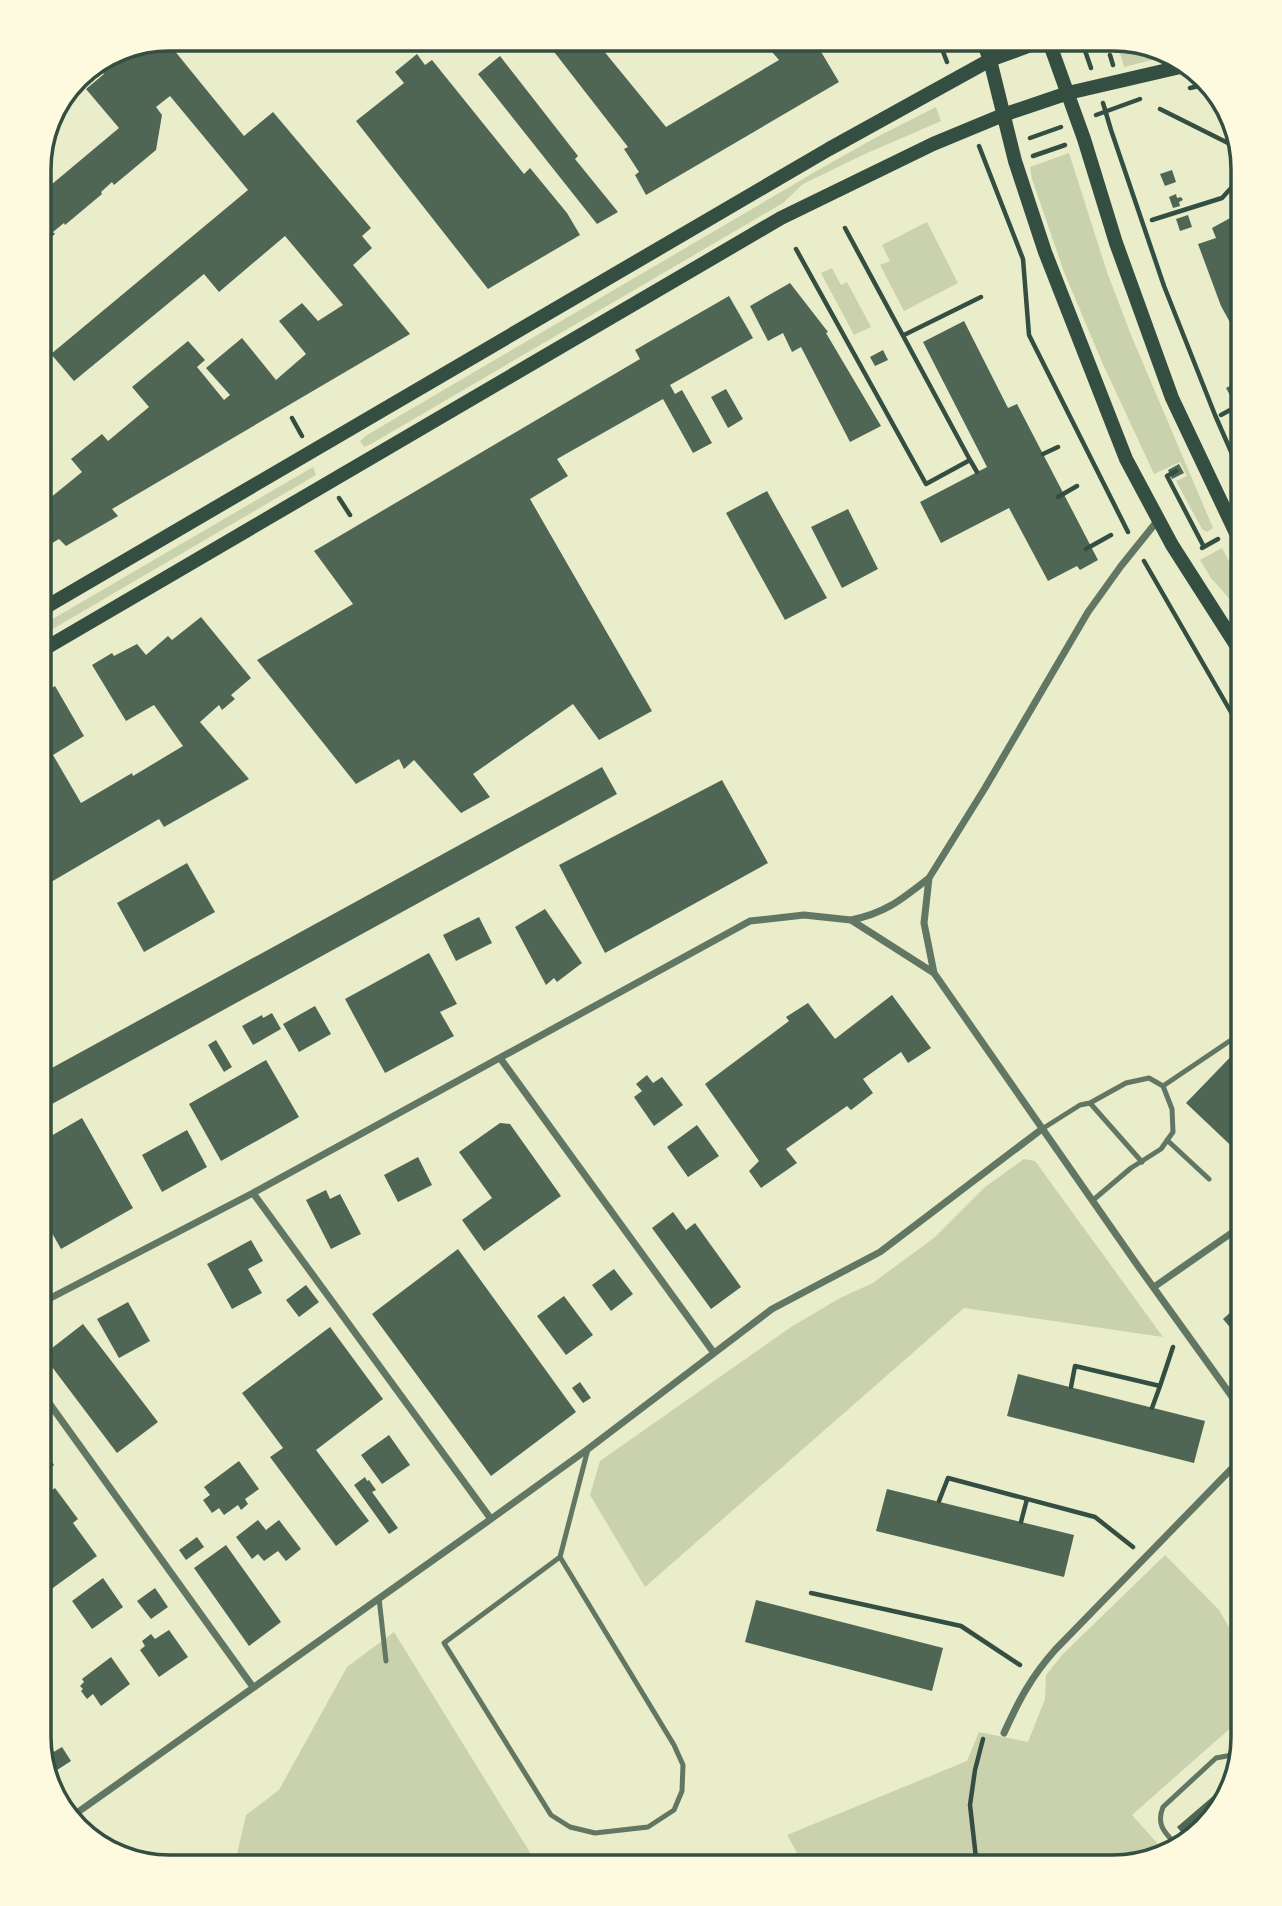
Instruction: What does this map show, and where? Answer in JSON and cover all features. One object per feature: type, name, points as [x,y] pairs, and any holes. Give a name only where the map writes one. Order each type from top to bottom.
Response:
[{"type":"main road","points":[[987,51],[1011,144],[1045,252],[1126,459],[1171,545],[1231,636]]},
{"type":"main road","points":[[51,604],[829,149],[990,60],[1015,51]]},
{"type":"main road","points":[[1052,51],[1078,121],[1116,243],[1172,398],[1231,521]]},
{"type":"main road","points":[[51,645],[781,218],[933,144],[1003,115],[1068,93],[1174,68]]},
{"type":"street","points":[[51,1297],[253,1193],[750,921],[804,915],[851,920],[892,906],[929,878],[1088,612],[1158,519]]},
{"type":"street","points":[[929,878],[924,923],[934,973]]},
{"type":"street","points":[[851,920],[934,973],[1092,1201],[1231,1394]]},
{"type":"street","points":[[500,1058],[714,1353]]},
{"type":"street","points":[[78,1812],[588,1449],[772,1309],[880,1252],[1042,1129]]},
{"type":"street","points":[[253,1193],[491,1519]]},
{"type":"street","points":[[1154,1287],[1231,1234]]},
{"type":"street","points":[[51,1408],[253,1688]]},
{"type":"street","points":[[1004,1733],[1018,1700],[1035,1673],[1231,1471]]},
{"type":"lane","points":[[1163,1086],[1231,1041]]},
{"type":"lane","points":[[1042,1129],[1080,1105],[1126,1083],[1149,1078],[1163,1086],[1172,1110],[1173,1132],[1161,1149],[1131,1168],[1092,1201]]},
{"type":"lane","points":[[1090,1102],[1142,1162]]},
{"type":"lane","points":[[1167,1140],[1209,1179]]},
{"type":"lane","points":[[560,1557],[674,1745],[683,1765],[682,1791],[674,1810],[648,1827],[595,1833],[570,1827],[551,1815],[444,1643],[560,1557],[588,1449]]},
{"type":"lane","points":[[379,1598],[386,1661]]},
{"type":"lane","points":[[1172,1839],[1160,1826],[1159,1815],[1163,1807],[1216,1758],[1230,1755]]},
{"type":"path","points":[[943,51],[954,79]]},
{"type":"path","points":[[982,154],[1125,105]]},
{"type":"path","points":[[1160,110],[1228,143]]},
{"type":"path","points":[[972,128],[1023,259],[1029,335],[1125,528]]},
{"type":"path","points":[[1111,130],[1164,286],[1231,450]]},
{"type":"path","points":[[1029,157],[1065,145]]},
{"type":"path","points":[[1152,220],[1222,198],[1231,188]]},
{"type":"path","points":[[845,228],[976,472]]},
{"type":"path","points":[[796,249],[926,484],[970,460]]},
{"type":"path","points":[[904,335],[981,297]]},
{"type":"path","points":[[1221,415],[1231,409]]},
{"type":"path","points":[[1042,454],[1058,447]]},
{"type":"path","points":[[1176,471],[1167,476],[1204,547]]},
{"type":"path","points":[[1058,497],[1077,486]]},
{"type":"path","points":[[1086,548],[1111,536]]},
{"type":"path","points":[[1195,552],[1218,539]]},
{"type":"path","points":[[1152,576],[1231,711]]},
{"type":"path","points":[[1152,1408],[1173,1347]]},
{"type":"path","points":[[1071,1387],[1075,1366],[1160,1386]]},
{"type":"path","points":[[939,1502],[948,1478],[1095,1517],[1133,1547]]},
{"type":"path","points":[[1021,1522],[1027,1499]]},
{"type":"path","points":[[811,1594],[961,1626],[1020,1665]]},
{"type":"path","points":[[976,1855],[970,1805],[983,1739]]},
{"type":"green space","points":[[1120,53],[1136,53],[1156,59],[1124,67]]},
{"type":"green space","points":[[936,107],[941,121],[803,184],[783,203],[371,444],[364,447],[360,441],[820,169]]},
{"type":"green space","points":[[1069,153],[1107,272],[1131,335],[1213,528],[1207,532],[1202,529],[1176,481],[1187,476],[1180,462],[1154,474],[1064,272],[1030,167]]},
{"type":"green space","points":[[927,222],[958,283],[904,311],[880,265],[890,261],[882,245]]},
{"type":"green space","points":[[832,268],[841,285],[847,282],[871,327],[854,335],[821,273]]},
{"type":"green space","points":[[313,467],[316,475],[51,630],[51,620]]},
{"type":"green space","points":[[1222,548],[1231,565],[1231,600],[1211,578],[1200,560]]},
{"type":"green space","points":[[1024,1159],[1035,1161],[1163,1337],[964,1308],[645,1587],[590,1495],[600,1461],[791,1327],[840,1298],[873,1283],[935,1237],[985,1187]]},
{"type":"green space","points":[[1165,1555],[1219,1610],[1229,1627],[1231,1728],[1132,1815],[1159,1845],[1144,1851],[1113,1855],[798,1855],[787,1835],[967,1761],[979,1732],[1028,1742],[1045,1699],[1046,1675],[1063,1654]]},
{"type":"green space","points":[[394,1632],[532,1855],[237,1855],[246,1815],[279,1790],[347,1667]]},
{"type":"building","points":[[175,51],[244,136],[273,112],[371,228],[362,236],[372,248],[353,265],[410,334],[112,509],[118,516],[66,546],[59,539],[51,544],[51,497],[82,472],[71,459],[102,434],[108,441],[149,407],[132,387],[188,341],[205,360],[197,367],[224,400],[230,395],[206,368],[242,338],[276,380],[306,354],[279,321],[302,303],[318,321],[343,305],[285,236],[219,292],[204,274],[74,381],[51,354],[248,190],[170,96],[156,107],[162,115],[156,150],[114,185],[112,182],[102,194],[53,232],[55,234],[51,237],[51,185],[119,128],[86,89],[104,74],[103,71],[124,60],[146,53]]},
{"type":"building","points":[[553,51],[604,51],[666,127],[779,60],[771,51],[821,51],[839,82],[646,195],[635,175],[639,172],[624,149],[628,147]]},
{"type":"building","points":[[417,54],[425,65],[432,60],[524,174],[530,168],[567,213],[580,235],[488,289],[356,121],[404,83],[395,72]]},
{"type":"building","points":[[500,56],[578,156],[575,159],[618,212],[597,224],[478,74]]},
{"type":"building","points":[[1172,170],[1176,182],[1165,186],[1160,174]]},
{"type":"building","points":[[1176,194],[1177,198],[1181,197],[1183,200],[1179,202],[1180,206],[1173,208],[1169,197]]},
{"type":"building","points":[[1188,215],[1192,227],[1180,231],[1176,219]]},
{"type":"building","points":[[1231,218],[1231,324],[1221,306],[1198,244],[1216,238],[1212,228]]},
{"type":"building","points":[[790,283],[828,332],[826,333],[881,426],[850,442],[801,347],[792,352],[783,333],[768,341],[750,306]]},
{"type":"building","points":[[729,296],[753,338],[670,385],[675,394],[682,390],[712,443],[693,453],[663,399],[557,459],[568,476],[530,499],[652,711],[599,740],[573,704],[473,774],[490,797],[461,813],[414,760],[404,769],[399,759],[356,784],[257,660],[353,604],[314,551],[640,359],[635,350]]},
{"type":"building","points":[[964,321],[1008,408],[1017,404],[1098,560],[1080,570],[1077,566],[1048,581],[1009,508],[941,543],[920,502],[987,467],[923,342]]},
{"type":"building","points":[[883,350],[888,360],[875,366],[870,357]]},
{"type":"building","points":[[726,389],[743,419],[728,428],[711,397]]},
{"type":"building","points":[[1179,464],[1184,473],[1172,479],[1168,470]]},
{"type":"building","points":[[767,491],[827,598],[785,620],[726,513]]},
{"type":"building","points":[[848,509],[878,569],[842,588],[811,527]]},
{"type":"building","points":[[201,617],[251,678],[231,695],[235,699],[222,710],[219,705],[200,722],[249,779],[164,827],[159,819],[51,882],[51,688],[55,686],[84,736],[53,755],[81,803],[183,746],[154,705],[126,721],[92,665],[112,653],[114,656],[137,644],[146,655],[168,636],[172,640]]},
{"type":"building","points":[[602,767],[617,794],[52,1104],[51,1068]]},
{"type":"building","points":[[722,780],[768,863],[605,953],[559,865]]},
{"type":"building","points":[[187,863],[215,912],[144,952],[117,903]]},
{"type":"building","points":[[545,909],[582,963],[557,982],[554,978],[546,985],[515,927]]},
{"type":"building","points":[[479,917],[492,943],[456,961],[443,935]]},
{"type":"building","points":[[429,953],[457,1004],[440,1012],[454,1036],[385,1073],[345,999]]},
{"type":"building","points":[[892,995],[931,1048],[908,1063],[901,1052],[863,1079],[873,1093],[851,1110],[847,1106],[786,1149],[797,1163],[761,1188],[749,1171],[759,1161],[705,1084],[789,1021],[786,1017],[808,1003],[835,1039]]},
{"type":"building","points":[[315,1006],[331,1034],[299,1052],[283,1024]]},
{"type":"building","points":[[272,1013],[281,1029],[253,1045],[242,1026],[262,1015],[263,1018]]},
{"type":"building","points":[[216,1040],[232,1067],[224,1072],[208,1045]]},
{"type":"building","points":[[1231,1056],[1231,1146],[1186,1103]]},
{"type":"building","points":[[266,1060],[299,1117],[221,1161],[189,1104]]},
{"type":"building","points":[[647,1075],[653,1083],[662,1077],[683,1105],[654,1126],[634,1097],[642,1091],[636,1084]]},
{"type":"building","points":[[82,1118],[133,1208],[61,1249],[51,1231],[51,1136]]},
{"type":"building","points":[[500,1123],[510,1124],[561,1196],[484,1251],[462,1220],[492,1198],[459,1152]]},
{"type":"building","points":[[697,1125],[719,1156],[688,1177],[667,1147]]},
{"type":"building","points":[[187,1130],[207,1167],[162,1192],[142,1155]]},
{"type":"building","points":[[418,1157],[432,1185],[398,1202],[384,1175]]},
{"type":"building","points":[[326,1190],[330,1199],[340,1194],[361,1234],[331,1249],[306,1200]]},
{"type":"building","points":[[673,1212],[686,1230],[695,1223],[741,1287],[711,1309],[652,1228]]},
{"type":"building","points":[[251,1240],[263,1261],[248,1269],[262,1293],[232,1309],[207,1264]]},
{"type":"building","points":[[458,1249],[576,1412],[491,1476],[372,1314]]},
{"type":"building","points":[[614,1269],[633,1294],[611,1311],[592,1285]]},
{"type":"building","points":[[306,1285],[319,1302],[299,1317],[286,1300]]},
{"type":"building","points":[[564,1296],[593,1335],[566,1355],[537,1316]]},
{"type":"building","points":[[128,1302],[150,1341],[119,1358],[97,1319]]},
{"type":"building","points":[[1231,1312],[1231,1329],[1223,1319]]},
{"type":"building","points":[[83,1324],[158,1422],[117,1453],[51,1366],[51,1349]]},
{"type":"building","points":[[330,1327],[383,1399],[316,1450],[369,1521],[336,1546],[270,1457],[283,1448],[242,1393]]},
{"type":"building","points":[[1018,1374],[1205,1421],[1194,1463],[1007,1416]]},
{"type":"building","points":[[580,1382],[591,1398],[583,1403],[572,1388]]},
{"type":"building","points":[[389,1435],[410,1465],[382,1484],[361,1455]]},
{"type":"building","points":[[239,1461],[259,1489],[245,1499],[248,1504],[241,1510],[238,1505],[224,1515],[219,1508],[212,1513],[203,1500],[210,1495],[204,1487]]},
{"type":"building","points":[[365,1477],[376,1490],[372,1492],[398,1528],[389,1534],[354,1485]]},
{"type":"building","points":[[55,1488],[78,1519],[73,1523],[97,1556],[51,1589],[51,1491]]},
{"type":"building","points":[[887,1489],[1074,1535],[1064,1577],[876,1531]]},
{"type":"building","points":[[258,1520],[266,1530],[279,1520],[301,1549],[286,1561],[278,1551],[264,1561],[258,1554],[252,1559],[236,1537]]},
{"type":"building","points":[[197,1537],[204,1547],[186,1560],[179,1550]]},
{"type":"building","points":[[226,1545],[281,1622],[249,1646],[194,1568]]},
{"type":"building","points":[[103,1578],[123,1607],[92,1629],[72,1601]]},
{"type":"building","points":[[155,1588],[168,1607],[151,1619],[137,1601]]},
{"type":"building","points":[[756,1600],[943,1648],[932,1691],[745,1642]]},
{"type":"building","points":[[169,1630],[188,1657],[159,1677],[140,1650],[145,1646],[142,1641],[151,1634],[155,1639]]},
{"type":"building","points":[[111,1657],[130,1684],[101,1706],[93,1694],[87,1699],[80,1686],[84,1682],[82,1679]]},
{"type":"building","points":[[62,1747],[71,1761],[56,1771],[52,1753]]},
{"type":"building","points":[[1216,1793],[1197,1821],[1182,1833],[1177,1827]]}]
